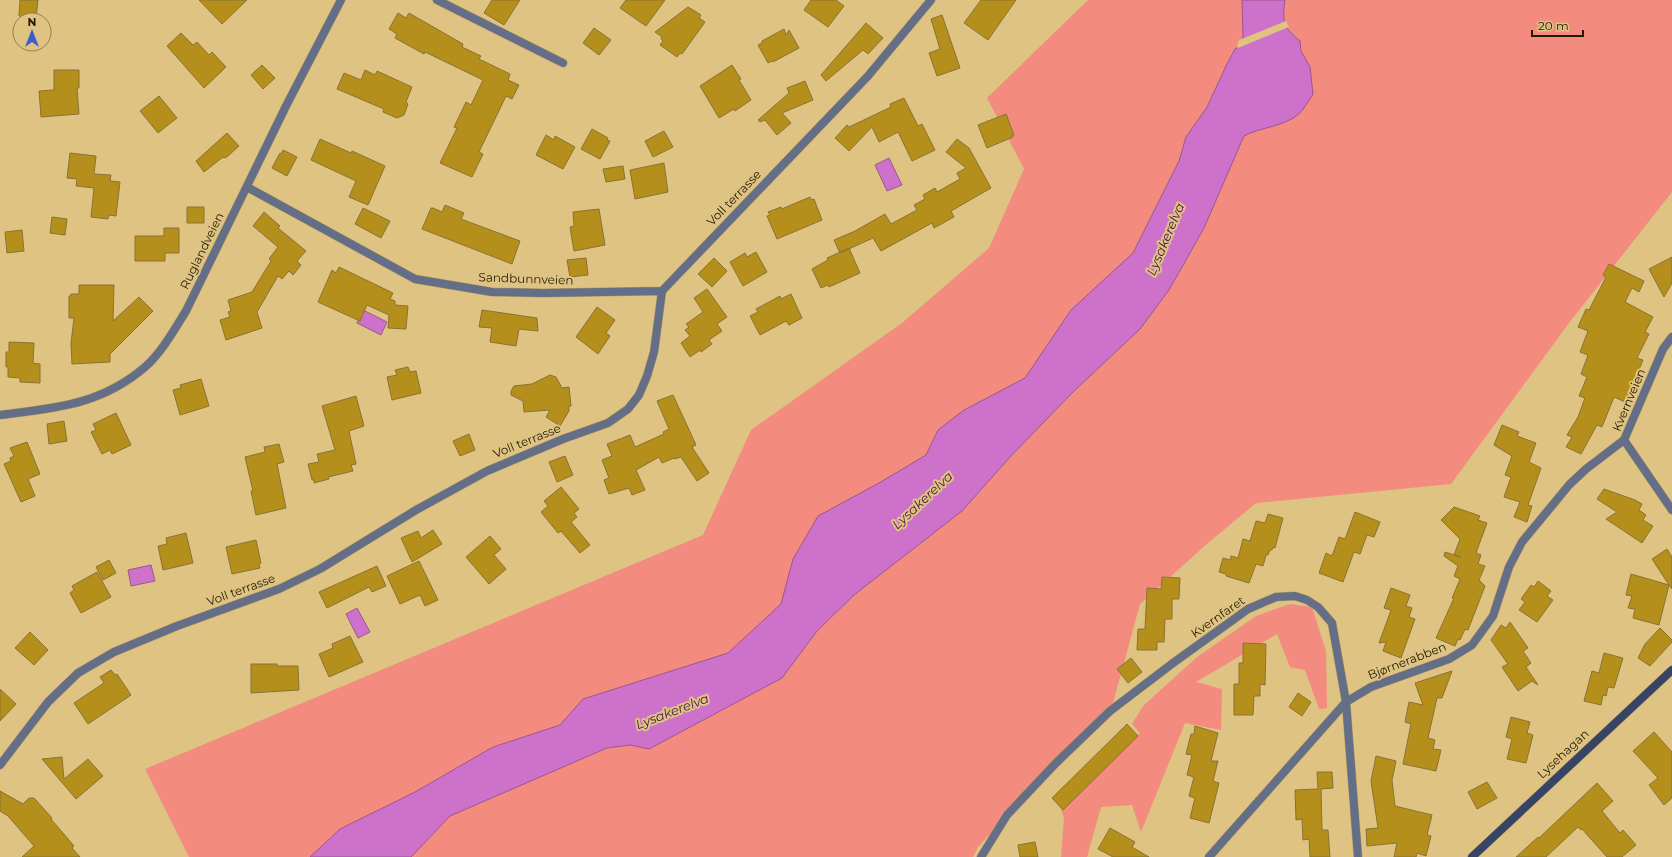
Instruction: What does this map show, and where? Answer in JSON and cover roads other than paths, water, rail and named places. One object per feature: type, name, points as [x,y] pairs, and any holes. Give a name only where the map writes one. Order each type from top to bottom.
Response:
[{"type":"street","name":"Ruglandveien","points":[[0,415],[55,408],[90,400],[118,387],[146,367],[168,341],[186,311],[286,106],[341,0]]},
{"type":"street","points":[[437,0],[563,63]]},
{"type":"street","name":"Voll terrasse","points":[[0,765],[48,702],[78,673],[114,652],[177,626],[279,589],[320,569],[416,510],[487,471],[563,439],[608,423],[628,410],[639,395],[651,364],[662,291],[868,76],[931,0]]},
{"type":"street","name":"Sandbunnveien","points":[[247,187],[416,279],[492,292],[543,293],[662,291]]},
{"type":"street","name":"Kvernveien","points":[[1672,337],[1663,349],[1624,440],[1672,510]]},
{"type":"street","name":"Bjørnerabben","points":[[1209,857],[1346,702],[1371,687],[1449,659],[1472,645],[1493,616],[1509,567],[1522,542],[1570,485],[1586,469],[1624,440]]},
{"type":"street","name":"Kvernfaret","points":[[981,857],[1007,815],[1055,764],[1110,711],[1248,609],[1276,597],[1296,596],[1307,600],[1318,607],[1331,620],[1346,702],[1358,857]]},
{"type":"street","name":"Lysehagan","points":[[1472,857],[1672,670]]},
{"type":"water","name":"Lysakerelva","points":[[1242,0],[1285,0],[1285,24],[1290,32],[1300,41],[1301,51],[1310,67],[1313,94],[1305,107],[1299,114],[1286,122],[1244,136],[1204,228],[1169,290],[1140,329],[1073,392],[1010,457],[962,511],[854,595],[817,631],[782,678],[649,749],[630,745],[607,748],[450,816],[411,857],[310,857],[340,829],[415,792],[493,747],[560,725],[583,699],[728,653],[781,604],[793,559],[818,516],[879,483],[926,455],[938,430],[964,410],[1025,378],[1071,310],[1133,253],[1179,161],[1186,137],[1207,107],[1235,49],[1239,47],[1243,36]]},
{"type":"water","points":[[889,158],[902,185],[887,191],[875,165]]},
{"type":"water","points":[[363,310],[387,322],[381,335],[357,323]]},
{"type":"water","points":[[151,565],[155,581],[131,586],[128,570]]},
{"type":"water","points":[[357,608],[370,632],[358,638],[346,614]]}]
